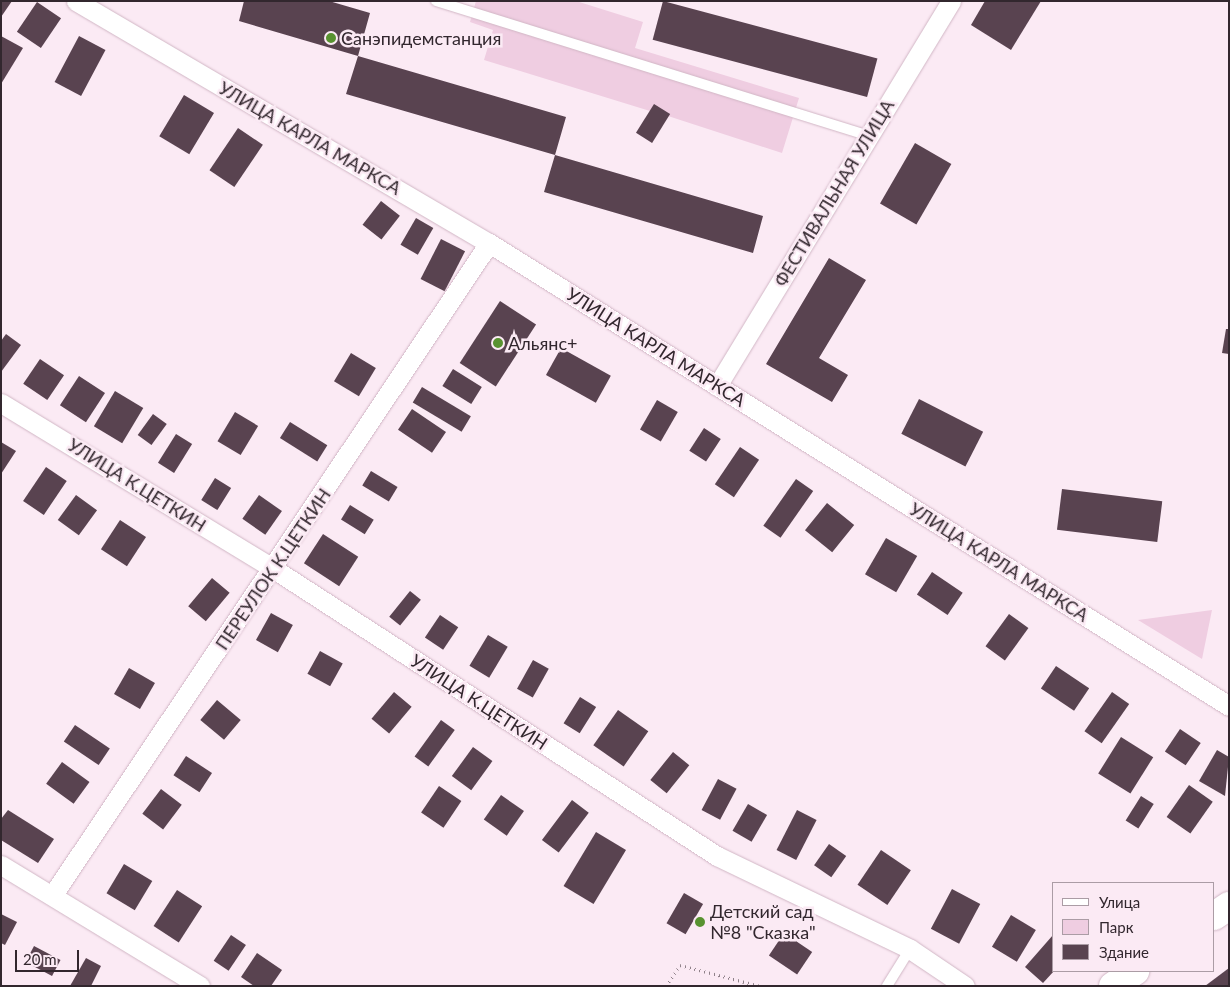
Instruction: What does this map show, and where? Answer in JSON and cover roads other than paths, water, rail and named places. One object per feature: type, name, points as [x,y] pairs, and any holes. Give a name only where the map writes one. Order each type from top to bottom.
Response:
[{"type":"street","name":"УЛИЦА КАРЛА МАРКСА","points":[[76,1],[489,243],[1229,706]]},
{"type":"street","name":"ФЕСТИВАЛЬНАЯ УЛИЦА","points":[[718,386],[951,1]]},
{"type":"street","name":"ПЕРЕУЛОК К.ЦЕТКИН","points":[[54,893],[274,569],[489,243]]},
{"type":"street","name":"УЛИЦА К.ЦЕТКИН","points":[[1,402],[274,569],[717,856],[910,949],[965,986]]},
{"type":"street","points":[[1,866],[54,893],[200,986]]},
{"type":"street","points":[[1215,915],[1229,906]]},
{"type":"street","points":[[1114,986],[1134,972]]},
{"type":"lane","points":[[436,1],[869,136]]},
{"type":"lane","points":[[887,986],[910,949]]},
{"type":"place","name":"Санэпидемстанция","points":[[331,38]]},
{"type":"place","name":"Альянс+","points":[[498,343]]},
{"type":"place","name":"Детский сад №8 \"Сказка\"","points":[[700,922]]}]
